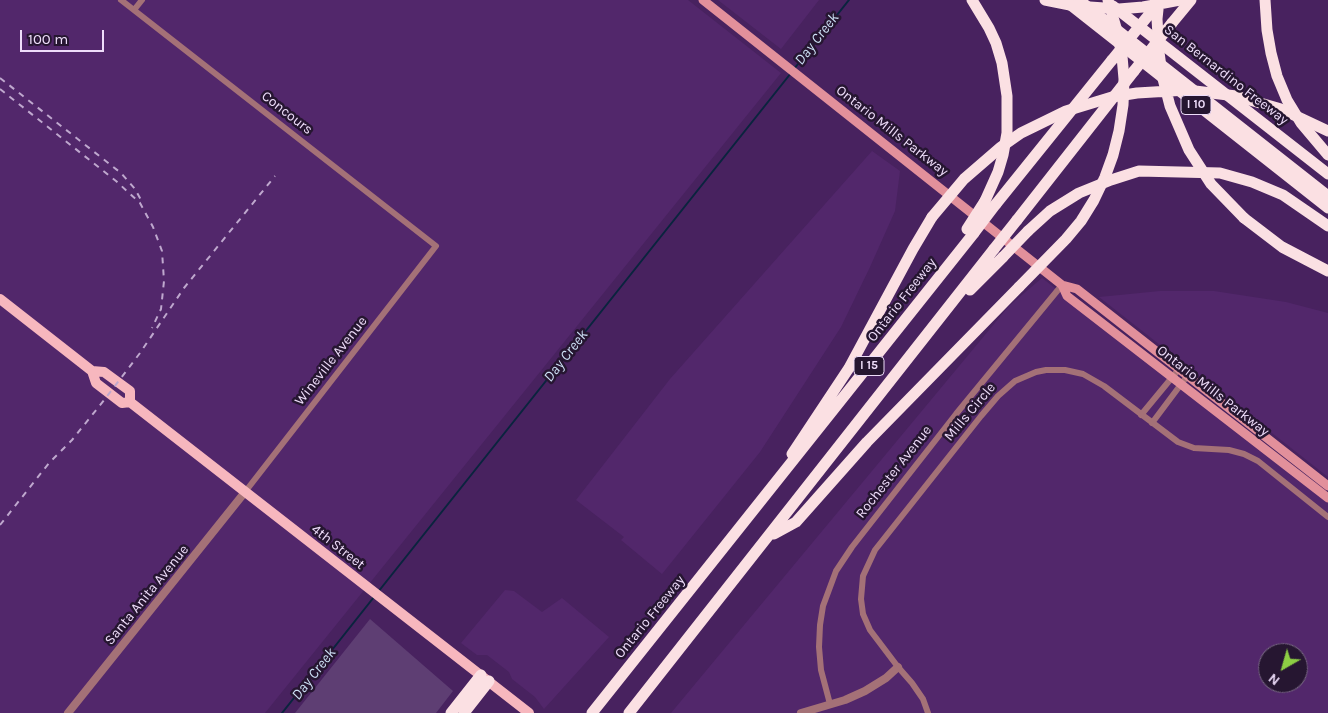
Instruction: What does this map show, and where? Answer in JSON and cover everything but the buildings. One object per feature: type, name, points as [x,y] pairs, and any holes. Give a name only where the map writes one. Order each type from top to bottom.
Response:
[{"type":"highway","points":[[972,0],[996,43],[1002,63],[1007,96],[1007,132],[991,202]]},
{"type":"highway","points":[[1044,0],[1075,6],[1119,9],[1143,7],[1180,0]]},
{"type":"highway","name":"I 10","points":[[1065,0],[1328,208]]},
{"type":"highway","points":[[1079,0],[1328,196]]},
{"type":"highway","points":[[770,536],[796,522],[867,442],[1066,239],[1081,221],[1105,177],[1114,155],[1120,132],[1124,79],[1122,56],[1118,31],[1106,0]]},
{"type":"highway","name":"San Bernardino Freeway","points":[[1106,0],[1328,174]]},
{"type":"highway","points":[[1160,0],[1157,19],[1162,75],[1170,106],[1189,150],[1211,184],[1244,218],[1282,247],[1328,271]]},
{"type":"highway","name":"Ontario Freeway","points":[[592,713],[942,275],[991,202],[1112,60],[1160,0]]},
{"type":"highway","name":"I 15","points":[[629,713],[939,321],[999,253],[1017,220],[1190,0]]},
{"type":"highway","points":[[1265,0],[1267,30],[1277,76],[1287,100],[1301,123],[1328,155]]},
{"type":"highway","points":[[763,500],[849,368],[932,217],[964,179],[982,162],[1014,138],[1066,111],[1112,97],[1138,93],[1187,90],[1236,96],[1282,109],[1328,131]]},
{"type":"highway","points":[[999,253],[1050,211],[1079,193],[1140,171],[1220,173],[1252,182],[1283,195],[1328,226]]},
{"type":"highway","points":[[451,713],[485,678]]},
{"type":"highway","points":[[464,713],[485,678]]},
{"type":"highway","points":[[585,713],[613,688]]},
{"type":"main road","name":"Ontario Mills Parkway","points":[[703,0],[1062,285],[1077,289],[1328,486]]},
{"type":"main road","name":"Ontario Mills Parkway","points":[[1062,285],[1067,296],[1182,383],[1328,498]]},
{"type":"main road","name":"4th Street","points":[[0,298],[92,371],[104,372],[130,391],[130,402],[529,713]]},
{"type":"street","name":"Concours","points":[[121,0],[436,246]]},
{"type":"street","points":[[134,10],[142,0]]},
{"type":"street","name":"Wineville Avenue","points":[[245,492],[436,246]]},
{"type":"street","name":"Rochester Avenue","points":[[830,704],[821,670],[818,647],[825,598],[836,571],[852,547],[946,427],[1062,285]]},
{"type":"street","points":[[1141,414],[1179,369]]},
{"type":"street","name":"Mills Circle","points":[[928,713],[923,699],[873,636],[866,621],[861,599],[865,568],[875,550],[1003,391],[1015,380],[1036,372],[1066,370],[1083,374],[1098,382],[1174,440],[1191,447],[1229,450],[1249,456],[1283,480],[1328,517]]},
{"type":"street","points":[[1152,423],[1188,375]]},
{"type":"street","name":"Santa Anita Avenue","points":[[68,713],[245,492]]},
{"type":"street","points":[[801,713],[845,700],[870,688],[886,678],[898,667]]},
{"type":"shaded area","points":[[0,0],[688,0],[781,73],[265,713],[0,713]]},
{"type":"shaded area","points":[[718,0],[819,0],[781,49]]},
{"type":"shaded area","points":[[872,151],[900,171],[895,211],[841,327],[760,452],[662,574],[621,540],[624,537],[576,500],[670,379]]},
{"type":"shaded area","points":[[1042,278],[1328,503],[1328,713],[671,713],[1009,306]]},
{"type":"shaded area","points":[[1160,291],[1214,291],[1286,302],[1328,313],[1328,477],[1099,297]]},
{"type":"shaded area","points":[[505,590],[514,591],[542,612],[562,598],[609,637],[544,709],[535,697],[512,679],[509,672],[487,655],[477,655],[461,643]]},
{"type":"shaded area","points":[[370,619],[453,691],[436,713],[295,713]]},
{"type":"waterway","name":"Day Creek","points":[[794,69],[849,0]]},
{"type":"waterway","name":"Day Creek","points":[[378,592],[791,73]]},
{"type":"waterway","name":"Day Creek","points":[[282,713],[374,597]]},
{"type":"railway","points":[[0,78],[121,173],[135,189],[141,200]]},
{"type":"railway","points":[[0,89],[116,181],[140,203],[153,227],[162,251],[164,281],[161,309],[152,328]]},
{"type":"railway","points":[[0,525],[49,463],[72,440],[105,399],[140,353],[184,288],[275,176]]}]
